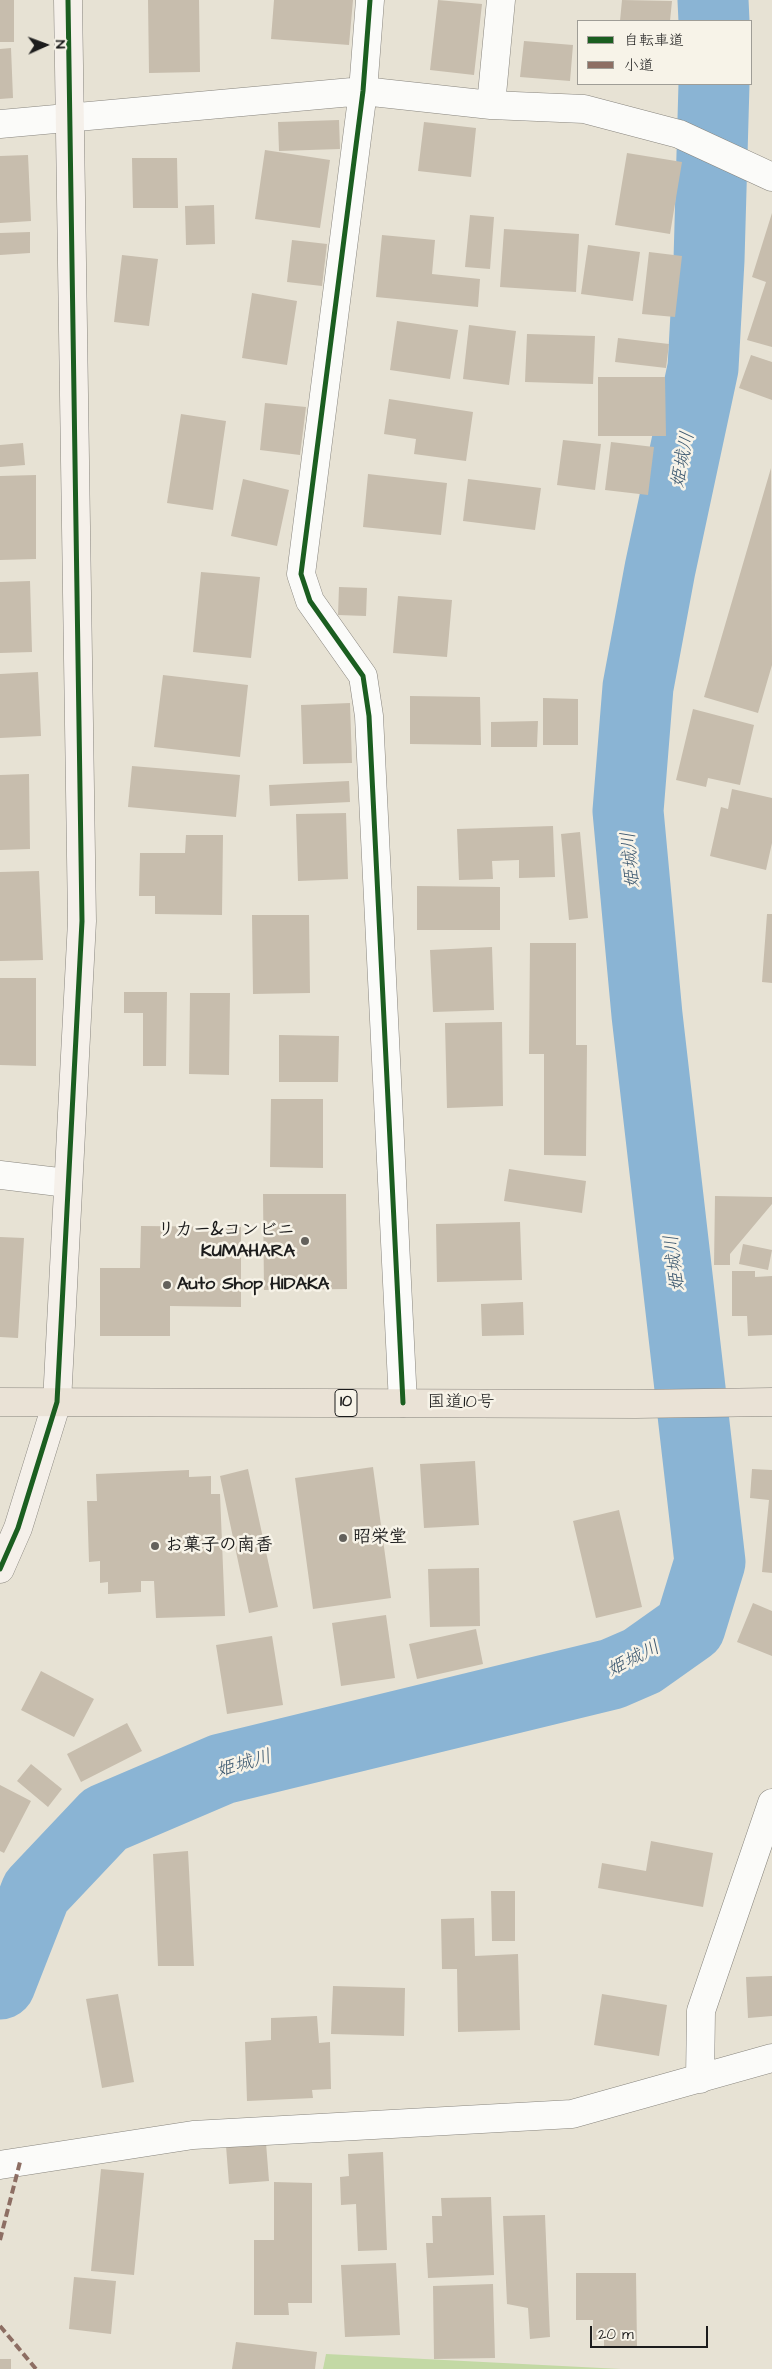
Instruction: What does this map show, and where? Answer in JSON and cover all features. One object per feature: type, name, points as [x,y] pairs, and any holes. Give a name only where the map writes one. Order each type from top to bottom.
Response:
[{"type":"highway","name":"国道10号","points":[[0,1402],[636,1404],[772,1402]]},
{"type":"street","points":[[0,1569],[18,1528],[57,1402],[82,921],[68,0]]},
{"type":"street","points":[[370,0],[363,91],[301,574],[310,601],[363,676],[368,716],[403,1403]]},
{"type":"street","points":[[490,105],[501,0]]},
{"type":"street","points":[[0,124],[363,91],[490,105],[584,109],[679,134],[742,165],[772,177]]},
{"type":"street","points":[[0,1175],[67,1183]]},
{"type":"street","points":[[700,2079],[701,2012],[772,1803]]},
{"type":"street","points":[[3,2165],[193,2135],[572,2114],[772,2058]]},
{"type":"green space","points":[[326,2354],[621,2369],[323,2369]]},
{"type":"building","points":[[0,0],[14,0],[14,42],[0,42]]},
{"type":"building","points":[[148,0],[199,0],[200,72],[149,73]]},
{"type":"building","points":[[274,0],[353,0],[349,45],[271,39]]},
{"type":"building","points":[[438,0],[482,4],[474,75],[430,70]]},
{"type":"building","points":[[622,0],[672,1],[670,20],[620,20]]},
{"type":"building","points":[[524,41],[573,45],[570,81],[520,77]]},
{"type":"building","points":[[11,48],[13,98],[0,99],[0,49]]},
{"type":"building","points":[[339,120],[340,149],[279,151],[278,122]]},
{"type":"building","points":[[424,122],[476,128],[471,177],[418,171]]},
{"type":"building","points":[[265,150],[330,160],[320,228],[255,219]]},
{"type":"building","points":[[627,153],[682,162],[670,234],[615,225]]},
{"type":"building","points":[[28,155],[31,221],[0,223],[0,156]]},
{"type":"building","points":[[132,158],[177,158],[178,208],[133,208]]},
{"type":"building","points":[[214,205],[215,244],[186,245],[185,206]]},
{"type":"building","points":[[772,213],[772,347],[747,340],[766,282],[752,277]]},
{"type":"building","points":[[470,215],[494,217],[490,269],[465,267]]},
{"type":"building","points":[[504,229],[579,234],[576,292],[500,287]]},
{"type":"building","points":[[30,232],[30,253],[0,255],[0,233]]},
{"type":"building","points":[[382,235],[435,240],[432,274],[480,279],[478,307],[376,297]]},
{"type":"building","points":[[292,240],[327,244],[322,286],[287,282]]},
{"type":"building","points":[[588,245],[640,252],[633,301],[581,294]]},
{"type":"building","points":[[649,252],[682,256],[675,317],[642,314]]},
{"type":"building","points":[[122,255],[158,259],[149,326],[114,322]]},
{"type":"building","points":[[252,293],[297,301],[287,365],[242,358]]},
{"type":"building","points":[[397,321],[458,330],[450,379],[390,370]]},
{"type":"building","points":[[469,325],[516,331],[509,385],[463,379]]},
{"type":"building","points":[[527,334],[595,336],[593,384],[525,382]]},
{"type":"building","points":[[618,338],[669,344],[666,368],[615,362]]},
{"type":"building","points":[[751,355],[772,362],[772,400],[739,388]]},
{"type":"building","points":[[598,377],[665,377],[666,436],[598,436]]},
{"type":"building","points":[[389,399],[473,412],[466,461],[414,454],[416,439],[384,434]]},
{"type":"building","points":[[265,403],[306,407],[300,455],[260,450]]},
{"type":"building","points":[[181,414],[226,421],[213,510],[167,503]]},
{"type":"building","points":[[563,440],[601,444],[595,490],[557,485]]},
{"type":"building","points":[[611,442],[654,447],[648,495],[605,490]]},
{"type":"building","points":[[23,443],[25,465],[0,467],[0,445]]},
{"type":"building","points":[[771,468],[772,665],[758,713],[704,697]]},
{"type":"building","points":[[368,474],[447,483],[441,535],[363,527]]},
{"type":"building","points":[[36,475],[36,559],[0,560],[0,476]]},
{"type":"building","points":[[243,479],[289,490],[277,546],[231,536]]},
{"type":"building","points":[[468,479],[541,488],[535,530],[463,521]]},
{"type":"building","points":[[201,572],[260,577],[251,658],[193,652]]},
{"type":"building","points":[[30,581],[32,652],[0,653],[0,582]]},
{"type":"building","points":[[339,587],[367,588],[366,616],[338,615]]},
{"type":"building","points":[[398,596],[452,600],[447,657],[393,653]]},
{"type":"building","points":[[38,672],[41,736],[0,738],[0,674]]},
{"type":"building","points":[[163,675],[248,685],[240,757],[154,747]]},
{"type":"building","points":[[410,696],[480,697],[481,745],[410,744]]},
{"type":"building","points":[[543,698],[578,699],[578,745],[543,745]]},
{"type":"building","points":[[350,703],[352,763],[303,764],[301,705]]},
{"type":"building","points":[[693,709],[754,725],[740,785],[708,778],[706,787],[676,780]]},
{"type":"building","points":[[538,721],[537,747],[491,747],[491,722]]},
{"type":"building","points":[[132,766],[240,775],[236,817],[128,807]]},
{"type":"building","points":[[29,774],[30,849],[0,850],[0,775]]},
{"type":"building","points":[[349,781],[350,802],[270,806],[269,785]]},
{"type":"building","points":[[732,789],[772,798],[772,843],[766,870],[710,856],[721,807],[728,809]]},
{"type":"building","points":[[346,813],[348,879],[298,881],[296,814]]},
{"type":"building","points":[[553,826],[555,877],[519,878],[519,860],[492,861],[493,879],[459,880],[457,829]]},
{"type":"building","points":[[580,832],[588,918],[569,920],[561,834]]},
{"type":"building","points":[[186,835],[223,835],[222,915],[155,914],[155,896],[139,896],[140,853],[185,853]]},
{"type":"building","points":[[39,871],[43,960],[0,961],[0,872]]},
{"type":"building","points":[[417,886],[500,887],[500,930],[417,930]]},
{"type":"building","points":[[767,914],[772,914],[772,983],[762,982]]},
{"type":"building","points":[[252,915],[309,915],[310,993],[253,994]]},
{"type":"building","points":[[530,943],[576,943],[576,1045],[587,1045],[586,1156],[544,1155],[544,1054],[529,1054]]},
{"type":"building","points":[[492,947],[494,1010],[433,1012],[430,950]]},
{"type":"building","points":[[0,978],[36,978],[36,1066],[0,1065]]},
{"type":"building","points":[[124,992],[167,992],[166,1066],[143,1066],[143,1013],[124,1013]]},
{"type":"building","points":[[190,993],[230,993],[229,1075],[189,1074]]},
{"type":"building","points":[[502,1022],[503,1106],[447,1108],[445,1023]]},
{"type":"building","points":[[279,1035],[339,1036],[338,1082],[279,1082]]},
{"type":"building","points":[[271,1099],[323,1099],[323,1168],[270,1167]]},
{"type":"building","points":[[509,1169],[586,1181],[582,1213],[504,1201]]},
{"type":"building","name":"リカー&コンビニ KUMAHARA","points":[[263,1194],[346,1194],[347,1289],[264,1290]]},
{"type":"building","points":[[715,1196],[772,1197],[772,1204],[730,1254],[730,1265],[714,1265]]},
{"type":"building","points":[[520,1222],[522,1280],[437,1282],[436,1224]]},
{"type":"building","points":[[141,1226],[241,1227],[241,1307],[170,1306],[170,1336],[100,1336],[100,1268],[140,1268]]},
{"type":"building","points":[[0,1237],[24,1238],[18,1338],[0,1337]]},
{"type":"building","points":[[743,1244],[772,1250],[768,1270],[739,1264]]},
{"type":"building","points":[[732,1271],[755,1271],[755,1277],[772,1276],[772,1335],[748,1336],[747,1316],[732,1316]]},
{"type":"building","points":[[523,1302],[524,1335],[482,1336],[481,1304]]},
{"type":"building","points":[[475,1461],[479,1525],[424,1528],[420,1464]]},
{"type":"building","name":"昭栄堂","points":[[373,1467],[391,1598],[313,1609],[295,1478]]},
{"type":"building","points":[[248,1469],[278,1607],[249,1613],[220,1476]]},
{"type":"building","points":[[752,1469],[772,1470],[772,1573],[762,1572],[769,1500],[750,1498]]},
{"type":"building","name":"お菓子の南香","points":[[189,1470],[189,1477],[211,1476],[211,1494],[220,1494],[225,1616],[156,1618],[154,1581],[141,1581],[141,1592],[108,1594],[108,1582],[100,1583],[100,1561],[89,1562],[87,1501],[97,1501],[96,1474]]},
{"type":"building","points":[[619,1510],[642,1607],[596,1618],[573,1521]]},
{"type":"building","points":[[479,1568],[480,1626],[430,1627],[428,1569]]},
{"type":"building","points":[[753,1603],[772,1611],[772,1656],[737,1642]]},
{"type":"building","points":[[386,1615],[395,1678],[341,1686],[332,1623]]},
{"type":"building","points":[[476,1629],[483,1664],[417,1679],[409,1644]]},
{"type":"building","points":[[272,1636],[283,1705],[227,1714],[216,1645]]},
{"type":"building","points":[[41,1671],[94,1699],[74,1737],[21,1710]]},
{"type":"building","points":[[127,1723],[142,1751],[81,1782],[67,1754]]},
{"type":"building","points":[[31,1764],[62,1789],[48,1807],[17,1781]]},
{"type":"building","points":[[0,1785],[31,1801],[4,1853],[0,1851]]},
{"type":"building","points":[[651,1841],[713,1853],[703,1907],[598,1888],[602,1863],[646,1871]]},
{"type":"building","points":[[188,1851],[194,1966],[158,1966],[153,1854]]},
{"type":"building","points":[[491,1891],[515,1891],[515,1941],[492,1941]]},
{"type":"building","points":[[474,1918],[475,1956],[518,1954],[520,2030],[458,2032],[457,1969],[442,1969],[441,1919]]},
{"type":"building","points":[[772,1976],[772,2016],[748,2018],[746,1977]]},
{"type":"building","points":[[333,1986],[405,1988],[404,2036],[331,2034]]},
{"type":"building","points":[[118,1994],[134,2082],[102,2088],[86,1999]]},
{"type":"building","points":[[602,1994],[667,2005],[659,2056],[594,2045]]},
{"type":"building","points":[[317,2016],[319,2043],[330,2042],[331,2089],[312,2090],[313,2098],[247,2101],[245,2042],[271,2040],[271,2018]]},
{"type":"building","points":[[266,2143],[269,2181],[229,2184],[226,2146]]},
{"type":"building","points":[[383,2152],[387,2250],[358,2251],[356,2204],[341,2205],[340,2177],[349,2176],[348,2154]]},
{"type":"building","points":[[101,2169],[144,2173],[134,2275],[91,2271]]},
{"type":"building","points":[[274,2182],[312,2183],[312,2303],[288,2303],[289,2315],[254,2315],[254,2240],[274,2240]]},
{"type":"building","points":[[491,2197],[494,2275],[428,2278],[426,2243],[433,2243],[432,2216],[442,2216],[441,2198]]},
{"type":"building","points":[[545,2215],[550,2337],[530,2339],[528,2308],[507,2304],[503,2216]]},
{"type":"building","points":[[396,2263],[400,2335],[345,2337],[341,2265]]},
{"type":"building","points":[[576,2273],[636,2273],[637,2348],[604,2348],[604,2340],[593,2340],[593,2320],[576,2320]]},
{"type":"building","points":[[74,2277],[116,2281],[111,2334],[69,2329]]},
{"type":"building","points":[[493,2284],[495,2358],[434,2359],[433,2286]]},
{"type":"building","points":[[236,2342],[317,2352],[315,2369],[232,2369]]},
{"type":"building","points":[[0,2359],[11,2359],[11,2369],[0,2369]]},
{"type":"waterway","name":"姫城川","points":[[713,0],[714,20]]},
{"type":"waterway","name":"姫城川","points":[[0,1984],[36,1892],[105,1819],[222,1769],[612,1674],[642,1661],[690,1627],[710,1562],[647,1015],[628,811],[638,687],[660,569],[703,368],[709,260],[714,85]]},
{"type":"marked path","points":[[0,2240],[20,2162]]},
{"type":"marked path","points":[[0,2326],[36,2369]]},
{"type":"cycle path","points":[[0,1569],[18,1528],[57,1402],[82,921],[68,0]]},
{"type":"cycle path","points":[[370,0],[363,91],[301,574],[310,601],[363,676],[369,716],[403,1403]]},
{"type":"place","name":"リカー&コンビニ KUMAHARA","points":[[305,1241]]},
{"type":"place","name":"Auto Shop HIDAKA","points":[[167,1285]]},
{"type":"place","name":"昭栄堂","points":[[343,1538]]},
{"type":"place","name":"お菓子の南香","points":[[155,1546]]}]
